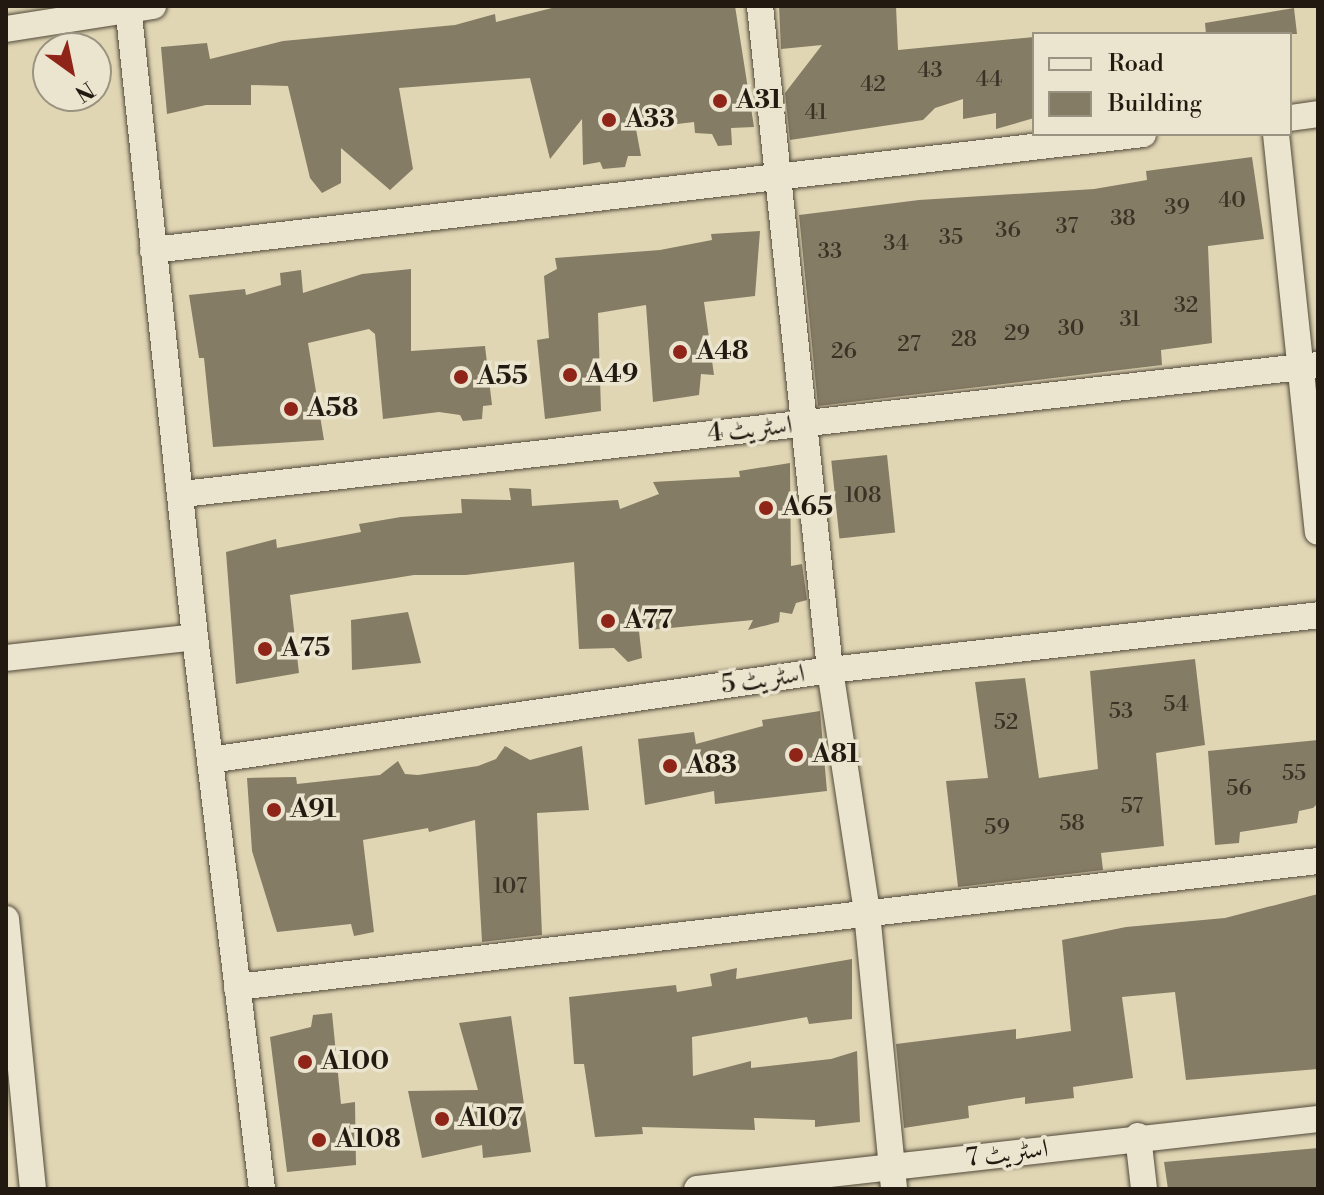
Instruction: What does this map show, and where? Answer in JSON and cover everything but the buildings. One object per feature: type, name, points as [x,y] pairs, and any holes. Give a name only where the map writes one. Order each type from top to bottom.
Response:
[{"type":"street","points":[[760,6],[830,670],[867,913],[893,1179]]},
{"type":"street","points":[[6,29],[137,7],[153,250],[183,494],[195,637],[262,1189]]},
{"type":"street","points":[[1292,118],[1318,114]]},
{"type":"street","points":[[153,250],[777,180],[1127,136]]},
{"type":"street","points":[[1276,136],[1308,366],[1318,532]]},
{"type":"street","name":"اسٹریٹ 4","points":[[183,494],[1308,366]]},
{"type":"street","name":"اسٹریٹ 5","points":[[210,760],[830,670],[1318,615]]},
{"type":"street","points":[[6,658],[195,637]]},
{"type":"street","points":[[237,987],[1318,861]]},
{"type":"street","points":[[6,919],[33,1189]]},
{"type":"street","name":"اسٹریٹ 7","points":[[697,1189],[893,1179],[1138,1136],[1318,1119]]},
{"type":"street","points":[[1138,1136],[1144,1189]]},
{"type":"place","name":"A31","points":[[720,101]]},
{"type":"place","name":"A33","points":[[609,120]]},
{"type":"place","name":"A48","points":[[680,352]]},
{"type":"place","name":"A49","points":[[570,375]]},
{"type":"place","name":"A55","points":[[461,377]]},
{"type":"place","name":"A58","points":[[291,409]]},
{"type":"place","name":"A65","points":[[766,508]]},
{"type":"place","name":"A77","points":[[608,621]]},
{"type":"place","name":"A75","points":[[265,649]]},
{"type":"place","name":"A81","points":[[796,755]]},
{"type":"place","name":"A83","points":[[670,766]]},
{"type":"place","name":"A91","points":[[274,810]]},
{"type":"place","name":"A100","points":[[305,1062]]},
{"type":"place","name":"A107","points":[[442,1119]]},
{"type":"place","name":"A108","points":[[319,1140]]}]
